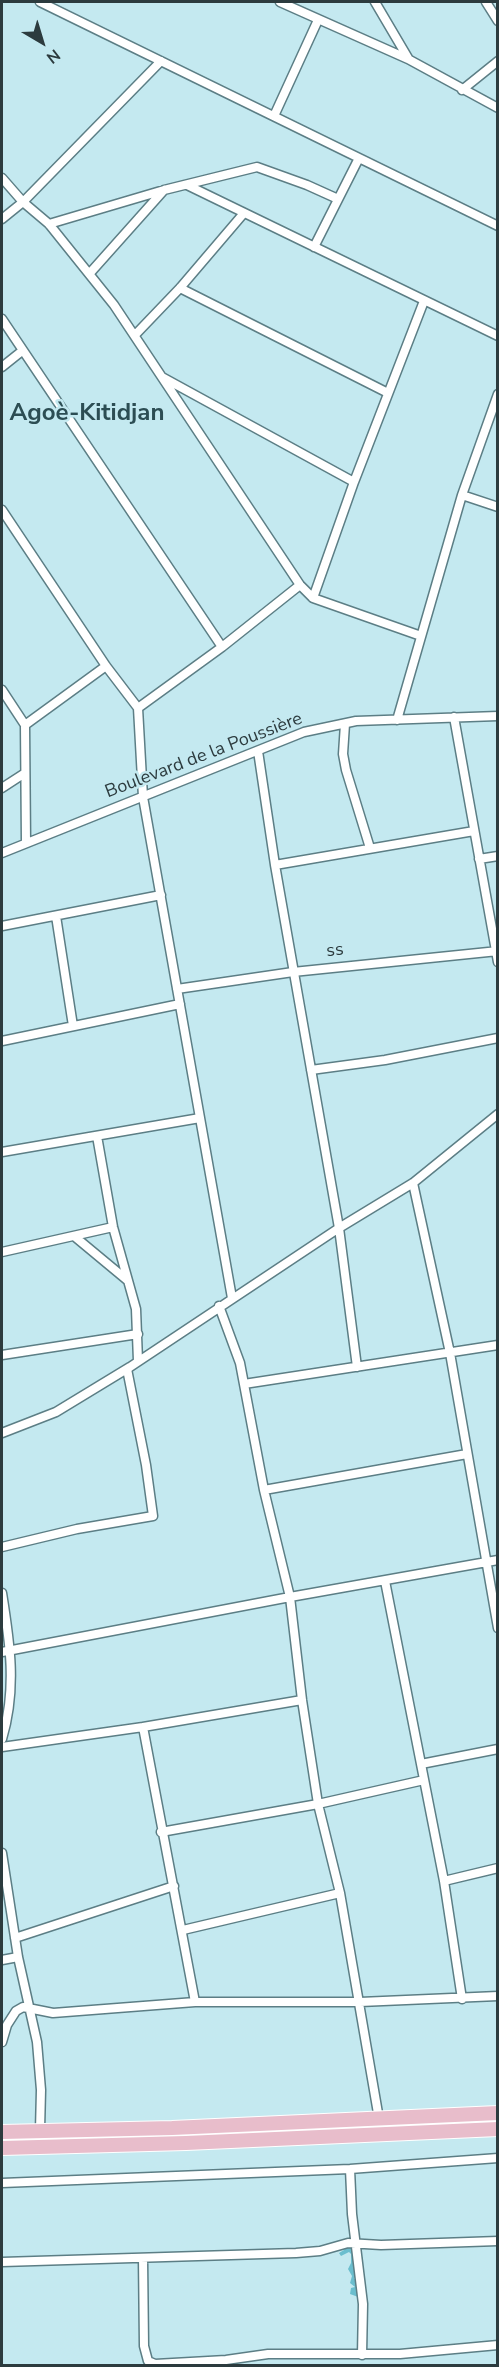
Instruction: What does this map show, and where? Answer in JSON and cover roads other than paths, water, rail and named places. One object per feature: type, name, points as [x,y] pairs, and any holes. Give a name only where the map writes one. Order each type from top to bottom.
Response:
[{"type":"main road","points":[[2,2132],[172,2128],[498,2113]]},
{"type":"main road","points":[[2,2148],[186,2143],[498,2129]]},
{"type":"street","points":[[40,2],[498,226]]},
{"type":"street","points":[[280,2],[408,59],[498,108]]},
{"type":"street","points":[[375,2],[408,59]]},
{"type":"street","points":[[486,2],[498,21]]},
{"type":"street","points":[[274,116],[318,20]]},
{"type":"street","points":[[2,219],[23,202],[161,61]]},
{"type":"street","points":[[462,90],[498,61]]},
{"type":"street","points":[[314,247],[359,158]]},
{"type":"street","points":[[49,224],[164,190],[257,167],[339,199]]},
{"type":"street","points":[[2,178],[23,202],[49,224],[90,273],[135,335],[300,585],[313,598],[421,636]]},
{"type":"street","points":[[187,185],[498,336]]},
{"type":"street","points":[[90,273],[164,190]]},
{"type":"street","points":[[135,335],[180,288],[244,213]]},
{"type":"street","points":[[180,288],[388,393]]},
{"type":"street","points":[[313,598],[354,482],[424,301]]},
{"type":"street","points":[[2,319],[222,647]]},
{"type":"street","points":[[2,367],[22,351]]},
{"type":"street","points":[[162,376],[354,482]]},
{"type":"street","points":[[397,720],[462,495],[498,394]]},
{"type":"street","points":[[462,495],[498,507]]},
{"type":"street","points":[[2,510],[106,666],[138,708],[143,797],[232,1298]]},
{"type":"street","points":[[138,708],[222,647],[300,585]]},
{"type":"street","points":[[25,726],[106,666]]},
{"type":"street","points":[[2,690],[25,726],[26,843]]},
{"type":"street","name":"Boulevard de la Poussière","points":[[2,853],[304,732],[345,724],[498,716]]},
{"type":"street","points":[[454,717],[498,962]]},
{"type":"street","points":[[345,724],[343,754],[346,770],[370,848]]},
{"type":"street","points":[[258,751],[293,972],[339,1228],[357,1366]]},
{"type":"street","points":[[2,789],[25,773]]},
{"type":"street","points":[[275,865],[474,831]]},
{"type":"street","points":[[479,860],[498,856]]},
{"type":"street","points":[[2,926],[161,895]]},
{"type":"street","points":[[56,915],[73,1026]]},
{"type":"street","name":"ss","points":[[177,989],[293,972],[497,951]]},
{"type":"street","points":[[2,1041],[180,1004]]},
{"type":"street","points":[[310,1070],[385,1060],[498,1038]]},
{"type":"street","points":[[2,1433],[70,1405],[127,1369],[219,1306],[413,1183],[498,1114]]},
{"type":"street","points":[[2,1152],[200,1118]]},
{"type":"street","points":[[97,1136],[113,1227],[136,1309],[138,1361]]},
{"type":"street","points":[[413,1183],[450,1353],[498,1628]]},
{"type":"street","points":[[2,1252],[113,1227]]},
{"type":"street","points":[[74,1236],[128,1281]]},
{"type":"street","points":[[219,1306],[240,1363],[264,1490],[290,1596],[302,1700],[318,1804],[340,1893],[379,2119]]},
{"type":"street","points":[[2,1355],[138,1334]]},
{"type":"street","points":[[244,1384],[498,1345]]},
{"type":"street","points":[[2,1547],[77,1529],[153,1516],[146,1465],[127,1369]]},
{"type":"street","points":[[264,1490],[467,1454]]},
{"type":"street","points":[[2,1652],[290,1596],[498,1560]]},
{"type":"street","points":[[385,1581],[444,1881],[462,1999]]},
{"type":"street","points":[[2,1593],[11,1650],[10,1706],[2,1739]]},
{"type":"street","points":[[2,1747],[143,1727],[302,1700]]},
{"type":"street","points":[[143,1727],[161,1832],[183,1930],[195,2002]]},
{"type":"street","points":[[421,1764],[498,1749]]},
{"type":"street","points":[[161,1832],[318,1804],[424,1780]]},
{"type":"street","points":[[2,1853],[18,1956],[40,2066],[40,2130]]},
{"type":"street","points":[[444,1881],[498,1868]]},
{"type":"street","points":[[15,1938],[174,1886]]},
{"type":"street","points":[[183,1930],[340,1893]]},
{"type":"street","points":[[2,1960],[18,1956]]},
{"type":"street","points":[[2,2042],[4,2025],[16,2011],[29,2007],[53,2013],[195,2002],[360,2002],[498,1996]]},
{"type":"street","points":[[2,2183],[350,2169],[498,2158]]},
{"type":"street","points":[[350,2169],[363,2304],[362,2355]]},
{"type":"street","points":[[2,2262],[296,2253],[320,2251],[356,2243],[381,2245],[498,2241]]},
{"type":"street","points":[[143,2258],[144,2346],[148,2361],[155,2364],[226,2360],[268,2354],[362,2355],[437,2352],[498,2345]]},
{"type":"district","name":"Agoè-Kitidjan","points":[[87,414]]}]
